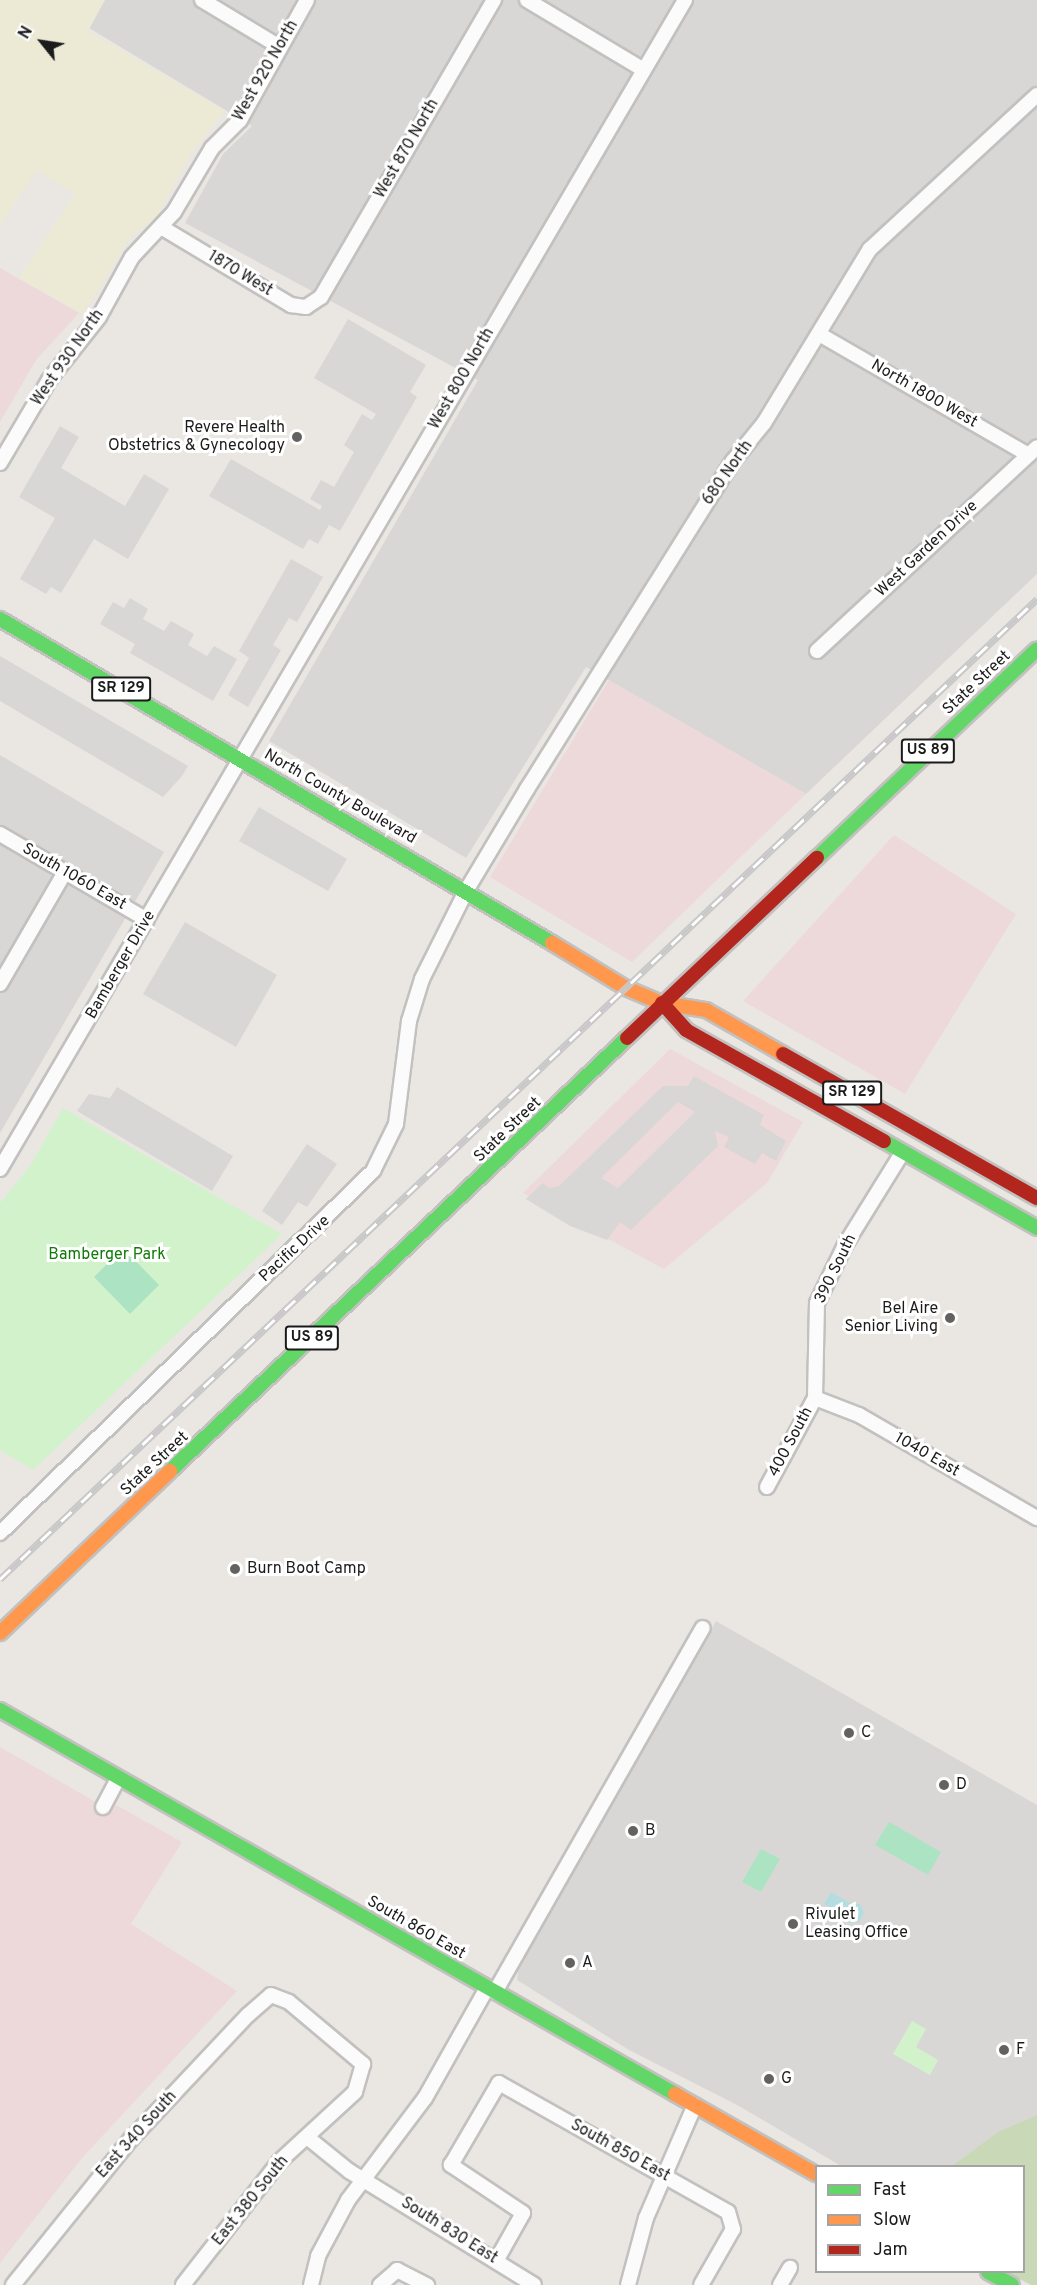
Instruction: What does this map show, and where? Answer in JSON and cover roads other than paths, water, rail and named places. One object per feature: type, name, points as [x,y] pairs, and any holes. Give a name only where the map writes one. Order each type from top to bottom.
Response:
[{"type":"main road","name":"North County Boulevard","points":[[0,619],[466,891],[626,988],[662,1003],[706,1010],[1037,1198]]},
{"type":"main road","name":"State Street","points":[[0,1633],[1037,649]]},
{"type":"main road","name":"North County Boulevard","points":[[662,1003],[686,1030],[1037,1228]]},
{"type":"main road","name":"South 860 East","points":[[0,1710],[815,2173]]},
{"type":"main road","points":[[994,2278],[1012,2285]]},
{"type":"street","points":[[202,0],[280,47]]},
{"type":"street","name":"West 920 North","points":[[161,227],[213,148],[240,120],[307,0]]},
{"type":"street","name":"West 870 North","points":[[321,297],[494,0]]},
{"type":"street","points":[[528,0],[644,70]]},
{"type":"street","name":"West 800 North","points":[[242,759],[685,0]]},
{"type":"street","name":"680 North","points":[[466,891],[682,542],[819,334],[870,249],[1037,95]]},
{"type":"street","name":"1870 West","points":[[161,227],[291,304],[306,307],[321,297]]},
{"type":"street","name":"West 930 North","points":[[0,463],[49,380],[99,317],[132,257],[161,227]]},
{"type":"street","name":"North 1800 West","points":[[819,334],[1033,451]]},
{"type":"street","name":"West Garden Drive","points":[[818,651],[1033,451]]},
{"type":"street","name":"Bamberger Drive","points":[[1,1167],[242,759]]},
{"type":"street","name":"South 1060 East","points":[[0,834],[147,920]]},
{"type":"street","points":[[0,984],[65,872]]},
{"type":"street","name":"Pacific Drive","points":[[0,1533],[373,1171],[396,1124],[415,999],[466,891]]},
{"type":"street","name":"390 South","points":[[815,1398],[817,1304],[845,1245],[902,1153]]},
{"type":"street","name":"400 South","points":[[767,1487],[815,1398]]},
{"type":"street","name":"1040 East","points":[[815,1398],[859,1415],[1037,1518]]},
{"type":"street","points":[[310,2285],[318,2256],[363,2179],[425,2098],[491,1990],[703,1628]]},
{"type":"street","points":[[103,1807],[118,1779]]},
{"type":"street","name":"East 340 South","points":[[13,2285],[131,2139],[271,1995],[289,2001],[363,2064]]},
{"type":"street","name":"East 380 South","points":[[183,2285],[279,2162],[355,2092],[363,2064]]},
{"type":"street","name":"South 850 East","points":[[496,2261],[523,2212],[451,2165],[499,2083],[728,2212],[734,2224],[701,2285]]},
{"type":"street","points":[[628,2285],[663,2175],[686,2133],[695,2105]]},
{"type":"street","name":"South 830 East","points":[[307,2137],[363,2179],[534,2285]]},
{"type":"street","points":[[780,2285],[790,2268]]},
{"type":"street","points":[[380,2285],[397,2270],[427,2285]]},
{"type":"water","points":[[831,1892],[854,1905],[860,1903],[864,1913],[860,1921],[847,1923],[847,1917],[824,1904]]},
{"type":"railway","points":[[0,1579],[1037,599]]},
{"type":"place","name":"Revere Health Obstetrics & Gynecology","points":[[297,437]]},
{"type":"place","name":"Bel Aire Senior Living","points":[[950,1318]]},
{"type":"place","name":"Burn Boot Camp","points":[[235,1569]]},
{"type":"place","name":"C","points":[[849,1733]]},
{"type":"place","name":"D","points":[[944,1785]]},
{"type":"place","name":"B","points":[[633,1831]]},
{"type":"place","name":"Rivulet Leasing Office","points":[[793,1924]]},
{"type":"place","name":"A","points":[[570,1963]]},
{"type":"place","name":"F","points":[[1004,2050]]},
{"type":"place","name":"G","points":[[769,2079]]},
{"type":"park label","name":"Bamberger Park","points":[[107,1255]]}]
